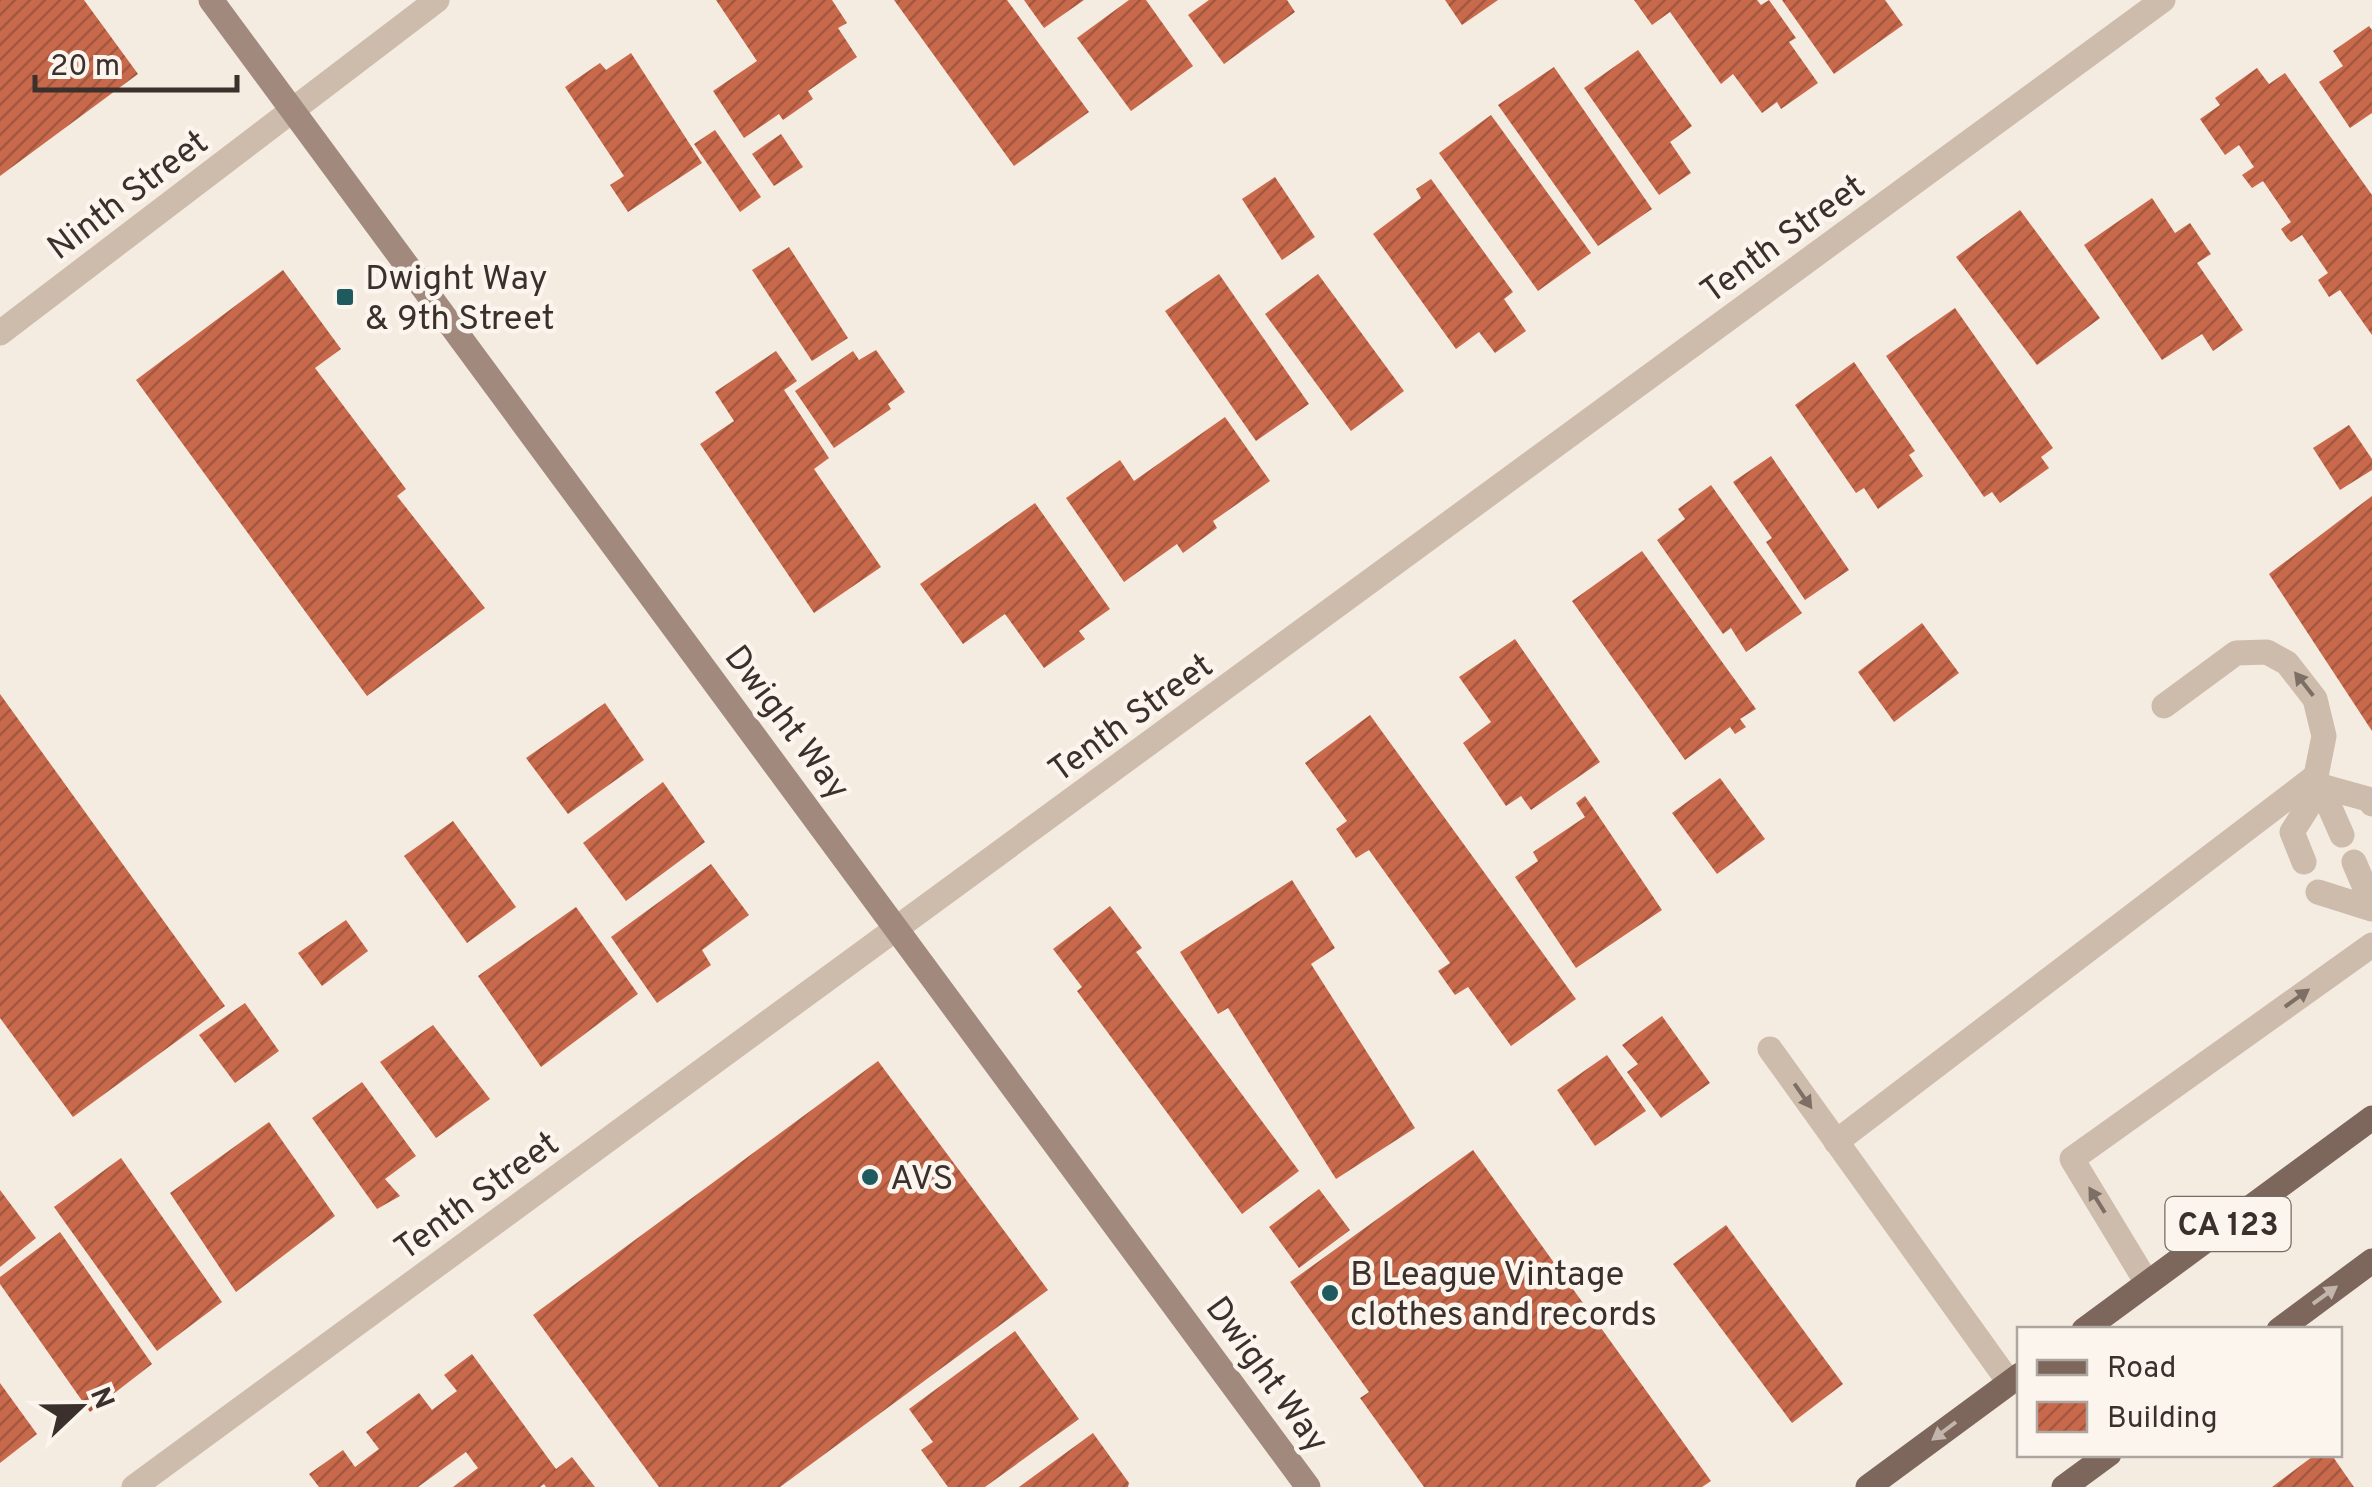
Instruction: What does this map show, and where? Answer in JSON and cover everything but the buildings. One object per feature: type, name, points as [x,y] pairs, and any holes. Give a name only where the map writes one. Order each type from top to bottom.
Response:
[{"type":"main road","name":"CA 123","points":[[2088,1327],[2372,1118]]},
{"type":"main road","points":[[2283,1327],[2372,1261]]},
{"type":"main road","points":[[1868,1487],[2014,1378]]},
{"type":"main road","points":[[2064,1487],[2105,1457]]},
{"type":"street","name":"Dwight Way","points":[[211,0],[1308,1487]]},
{"type":"street","name":"Ninth Street","points":[[0,334],[437,0]]},
{"type":"street","name":"Tenth Street","points":[[134,1487],[1432,541],[2163,0]]},
{"type":"street","points":[[2164,706],[2236,653],[2267,652],[2287,663],[2315,699],[2324,736],[2318,781],[2292,832],[2304,862]]},
{"type":"street","points":[[2318,781],[2372,804]]},
{"type":"street","points":[[2318,781],[2342,835]]},
{"type":"street","points":[[1836,1142],[2318,781]]},
{"type":"street","points":[[2354,862],[2372,906]]},
{"type":"street","points":[[2318,892],[2372,906]]},
{"type":"street","points":[[2147,1283],[2072,1159],[2372,945]]},
{"type":"street","points":[[1770,1050],[2014,1378]]},
{"type":"place","name":"Dwight Way & 9th Street","points":[[345,297]]},
{"type":"place","name":"AVS","points":[[870,1177]]},
{"type":"place","name":"B League Vintage clothes and records","points":[[1330,1293]]}]
